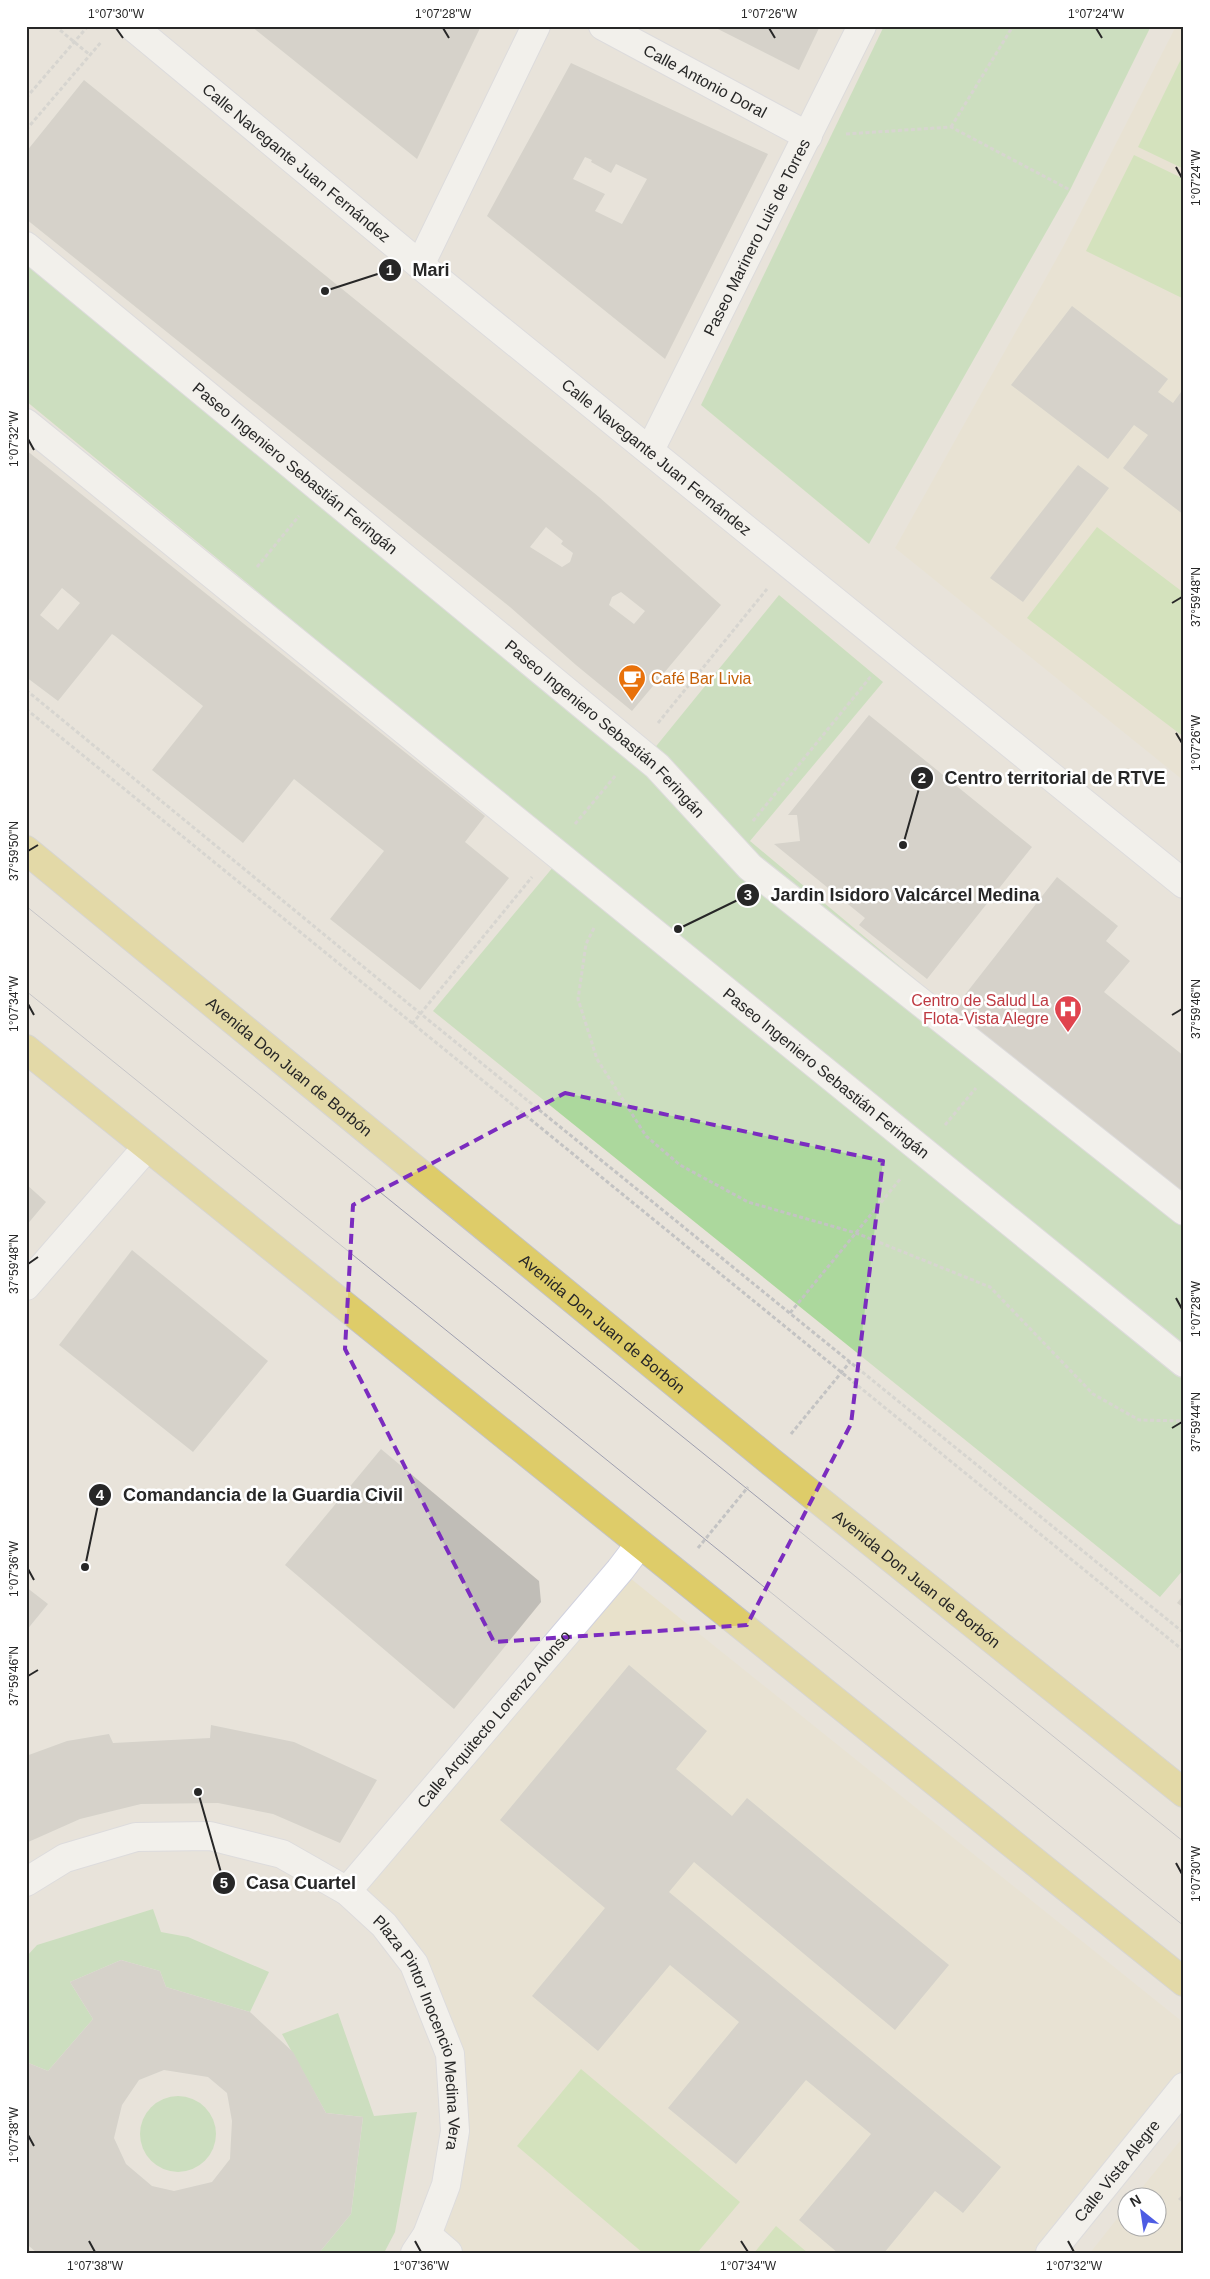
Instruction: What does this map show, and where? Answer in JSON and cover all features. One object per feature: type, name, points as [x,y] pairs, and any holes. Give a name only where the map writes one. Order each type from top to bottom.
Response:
[{"type":"main road","name":"Avenida Don Juan de Borbón","points":[[26,850],[770,1460],[1184,1793]]},
{"type":"main road","points":[[26,1049],[639,1545],[1184,1982]]},
{"type":"street","points":[[420,265],[536,26]]},
{"type":"street","name":"Calle Antonio Doral","points":[[603,26],[808,136]]},
{"type":"street","name":"Paseo Marinero Luis de Torres","points":[[650,450],[862,26]]},
{"type":"street","name":"Calle Navegante Juan Fernández","points":[[120,30],[420,265],[789,562],[1184,884]]},
{"type":"street","name":"Paseo Ingeniero Sebastián Feringán","points":[[26,246],[657,766],[750,867],[1184,1211]]},
{"type":"street","name":"Paseo Ingeniero Sebastián Feringán","points":[[26,423],[1184,1363]]},
{"type":"street","points":[[26,1286],[147,1147]]},
{"type":"street","name":"Calle Arquitecto Lorenzo Alonso","points":[[347,1890],[620,1570],[639,1545]]},
{"type":"street","name":"Plaza Pintor Inocencio Medina Vera","points":[[26,1882],[65,1858],[136,1837],[210,1836],[282,1854],[347,1890],[384,1925],[414,1964],[450,2054],[455,2132],[446,2185],[421,2244]]},
{"type":"street","name":"Calle Vista Alegre","points":[[1050,2253],[1184,2088]]},
{"type":"street","points":[[421,2244],[448,2253]]},
{"type":"path","points":[[55,26],[90,55]]},
{"type":"path","points":[[26,98],[88,26]]},
{"type":"path","points":[[951,128],[1013,26]]},
{"type":"path","points":[[26,130],[90,55],[120,30]]},
{"type":"path","points":[[808,136],[951,128],[1070,190]]},
{"type":"path","points":[[236,593],[321,488]]},
{"type":"path","points":[[412,1024],[789,562]]},
{"type":"path","points":[[732,847],[894,648]]},
{"type":"path","points":[[26,690],[420,1014],[1184,1632]]},
{"type":"path","points":[[26,709],[1184,1651]]},
{"type":"path","points":[[608,896],[586,944],[578,999],[597,1059],[646,1136],[680,1165],[748,1202],[856,1233],[990,1287],[1093,1394],[1139,1420],[1184,1421]]},
{"type":"path","points":[[790,1313],[997,1062]]},
{"type":"highlighted area","points":[[565,1093],[883,1161],[851,1424],[747,1625],[494,1642],[345,1349],[353,1205]]},
{"type":"shaded area","points":[[1176,26],[1184,26],[1184,781],[895,548],[1063,247]]},
{"type":"shaded area","points":[[620,1570],[1184,2023],[1184,2087],[1050,2253],[448,2253],[427,2235],[455,2132],[414,1964],[347,1891]]},
{"type":"shaded area","points":[[1184,2136],[1184,2253],[1090,2253],[1118,2217],[1118,2236],[1168,2236],[1168,2186],[1143,2186]]},
{"type":"green space","points":[[884,26],[1151,26],[1070,190],[869,544],[701,405]]},
{"type":"green space","points":[[1184,53],[1184,169],[1138,147]]},
{"type":"green space","points":[[1134,155],[1184,179],[1184,299],[1086,251]]},
{"type":"green space","points":[[26,262],[640,766],[779,595],[883,682],[750,841],[1184,1204],[1184,1569],[1160,1597],[433,1011],[569,848],[26,401]]},
{"type":"green space","points":[[1097,527],[1184,593],[1184,737],[1027,618]]},
{"type":"green space","points":[[153,1909],[161,1932],[188,1937],[269,1972],[250,2012],[166,1987],[160,1971],[121,1960],[70,1982],[93,2019],[48,2071],[26,2062],[26,1957],[37,1945]]},
{"type":"green space","points":[[338,2013],[374,2116],[417,2112],[395,2232],[384,2253],[319,2253],[351,2214],[363,2117],[326,2113],[282,2034]]},
{"type":"green space","points":[[581,2069],[740,2202],[697,2253],[643,2253],[517,2146]]},
{"type":"green space","points":[[178,2096],[192,2099],[205,2107],[213,2120],[216,2134],[213,2148],[205,2161],[192,2169],[178,2172],[164,2169],[151,2161],[143,2148],[140,2134],[143,2120],[151,2107],[164,2099]]},
{"type":"green space","points":[[776,2226],[808,2253],[754,2253]]},
{"type":"building","points":[[251,26],[481,26],[417,159]]},
{"type":"building","points":[[712,26],[820,26],[799,70]]},
{"type":"building","points":[[571,63],[768,154],[665,359],[487,216]],"holes":[[[585,157],[592,160],[591,162],[611,173],[616,164],[647,179],[622,224],[595,211],[605,194],[573,179]]]},
{"type":"building","points":[[84,80],[599,497],[721,605],[632,711],[510,607],[26,219],[26,152]],"holes":[[[546,527],[563,541],[561,544],[573,553],[570,562],[562,567],[530,547]],[[621,592],[645,611],[634,624],[609,605],[612,597]]]},
{"type":"building","points":[[1072,306],[1168,379],[1158,392],[1173,403],[1181,392],[1184,393],[1184,515],[1123,468],[1148,435],[1134,425],[1108,459],[1011,385]]},
{"type":"building","points":[[26,450],[485,816],[465,842],[509,878],[420,990],[330,919],[384,851],[294,779],[243,843],[152,770],[203,706],[115,636],[112,634],[58,701],[26,677]],"holes":[[[62,588],[80,603],[58,630],[40,615]]]},
{"type":"building","points":[[1078,465],[1109,488],[1023,602],[990,578]]},
{"type":"building","points":[[869,715],[1032,847],[927,979],[859,925],[865,918],[774,844],[800,841],[797,815],[788,815]]},
{"type":"building","name":"Centro de Salud La Flota-Vista Alegre","points":[[1057,877],[1118,926],[1106,941],[1130,961],[1104,992],[1184,1056],[1184,1193],[953,1010]]},
{"type":"building","points":[[26,1184],[46,1202],[26,1226]]},
{"type":"building","points":[[132,1250],[268,1361],[193,1452],[59,1345]]},
{"type":"building","points":[[381,1449],[539,1581],[541,1602],[454,1709],[285,1565]]},
{"type":"building","points":[[26,1587],[48,1604],[26,1631]]},
{"type":"building","points":[[1184,1594],[1184,1608],[1177,1603]]},
{"type":"building","points":[[629,1665],[707,1731],[676,1769],[732,1816],[747,1798],[949,1965],[895,2030],[694,1862],[669,1892],[1001,2167],[963,2213],[935,2191],[884,2253],[838,2253],[799,2220],[871,2134],[806,2080],[736,2164],[668,2108],[739,2022],[670,1965],[598,2051],[532,1996],[605,1908],[500,1820]]},
{"type":"building","points":[[211,1725],[294,1742],[377,1780],[340,1843],[273,1814],[218,1803],[141,1804],[80,1819],[26,1843],[26,1756],[67,1741],[109,1734],[113,1743],[210,1738]]},
{"type":"building","points":[[121,1960],[160,1971],[166,1987],[250,2012],[293,2052],[326,2113],[363,2117],[351,2214],[319,2253],[37,2253],[29,2246],[26,2248],[26,2062],[48,2071],[93,2019],[70,1982]],"holes":[[[164,2070],[208,2077],[227,2093],[232,2121],[230,2159],[212,2182],[174,2191],[152,2186],[126,2164],[114,2138],[122,2105],[139,2080]]]},
{"type":"building","points":[[1184,2193],[1184,2204],[1178,2199]]},
{"type":"tram line","points":[[26,906],[1184,1842]]},
{"type":"tram line","points":[[26,991],[1184,1926]]},
{"type":"place","name":"Mari","points":[[325,291]]},
{"type":"place","name":"Café Bar Livia","points":[[632,702]]},
{"type":"place","name":"Centro territorial de RTVE","points":[[903,845]]},
{"type":"place","name":"Jardin Isidoro Valcárcel Medina","points":[[678,929]]},
{"type":"place","name":"Centro de Salud La Flota-Vista Alegre","points":[[1068,1033]]},
{"type":"place","name":"Comandancia de la Guardia Civil","points":[[85,1567]]},
{"type":"place","name":"Casa Cuartel","points":[[198,1792]]}]
